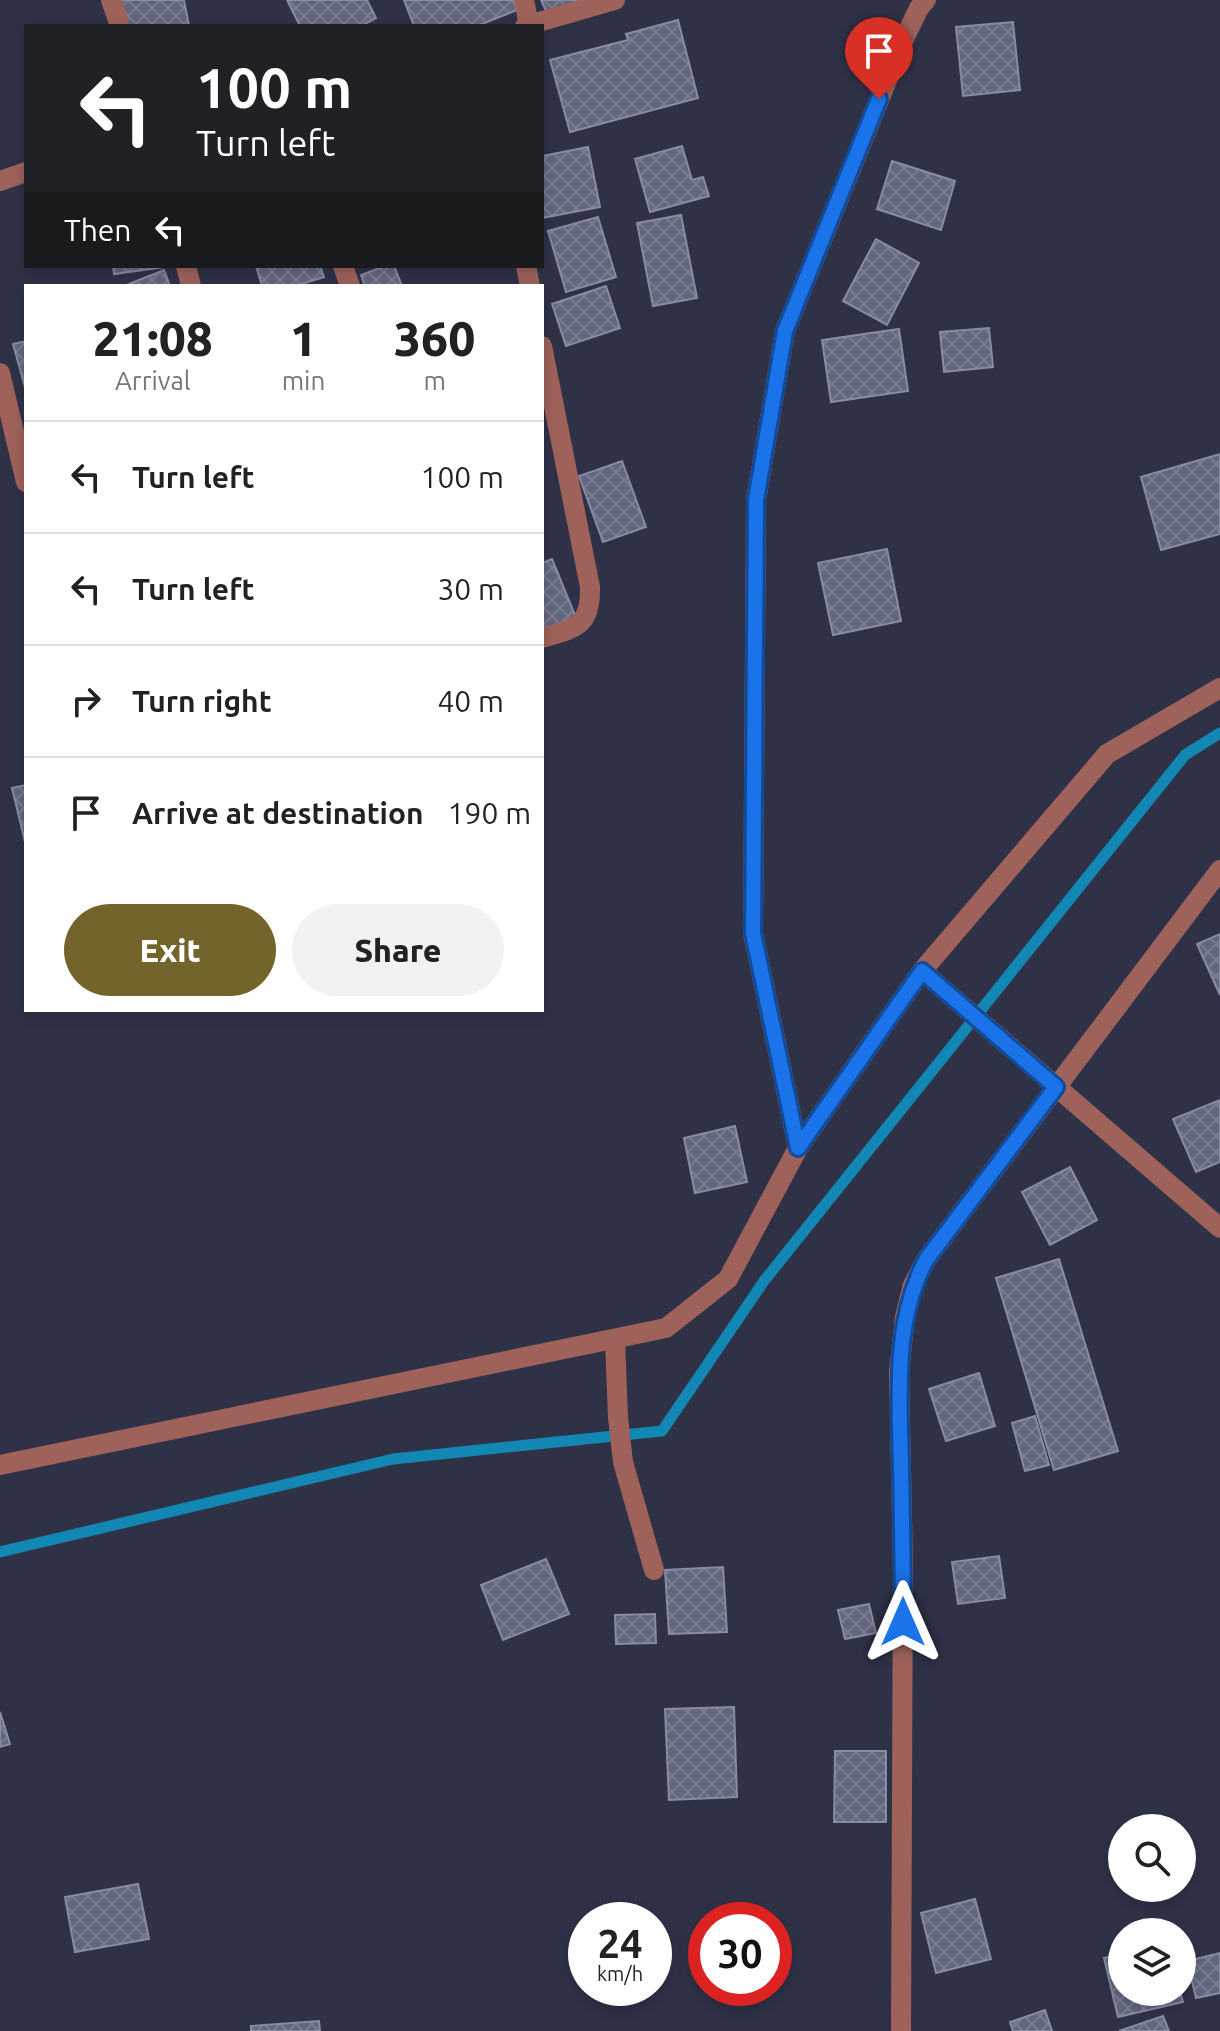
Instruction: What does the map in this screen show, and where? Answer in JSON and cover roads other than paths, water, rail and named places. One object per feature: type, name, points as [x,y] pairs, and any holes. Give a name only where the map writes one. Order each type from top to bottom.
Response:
[{"type":"street","points":[[111,0],[119,24]]},
{"type":"street","points":[[524,0],[527,24]]},
{"type":"street","points":[[534,24],[615,0]]},
{"type":"street","points":[[798,1148],[753,933],[756,500],[785,331],[903,41],[926,0]]},
{"type":"street","points":[[0,181],[24,173]]},
{"type":"street","points":[[544,356],[590,587],[590,607],[583,620],[571,629],[544,637]]},
{"type":"street","points":[[0,373],[24,474]]},
{"type":"street","points":[[0,1465],[666,1328],[728,1279],[798,1148],[922,971],[1107,754],[1220,688]]},
{"type":"street","points":[[901,2031],[903,1563],[899,1372],[905,1317],[913,1285],[926,1260],[1220,870]]},
{"type":"street","points":[[922,971],[1220,1228]]},
{"type":"street","points":[[615,1340],[623,1462],[654,1570]]},
{"type":"waterway","points":[[0,1552],[393,1459],[662,1431],[764,1281],[1185,755],[1220,733]]}]
